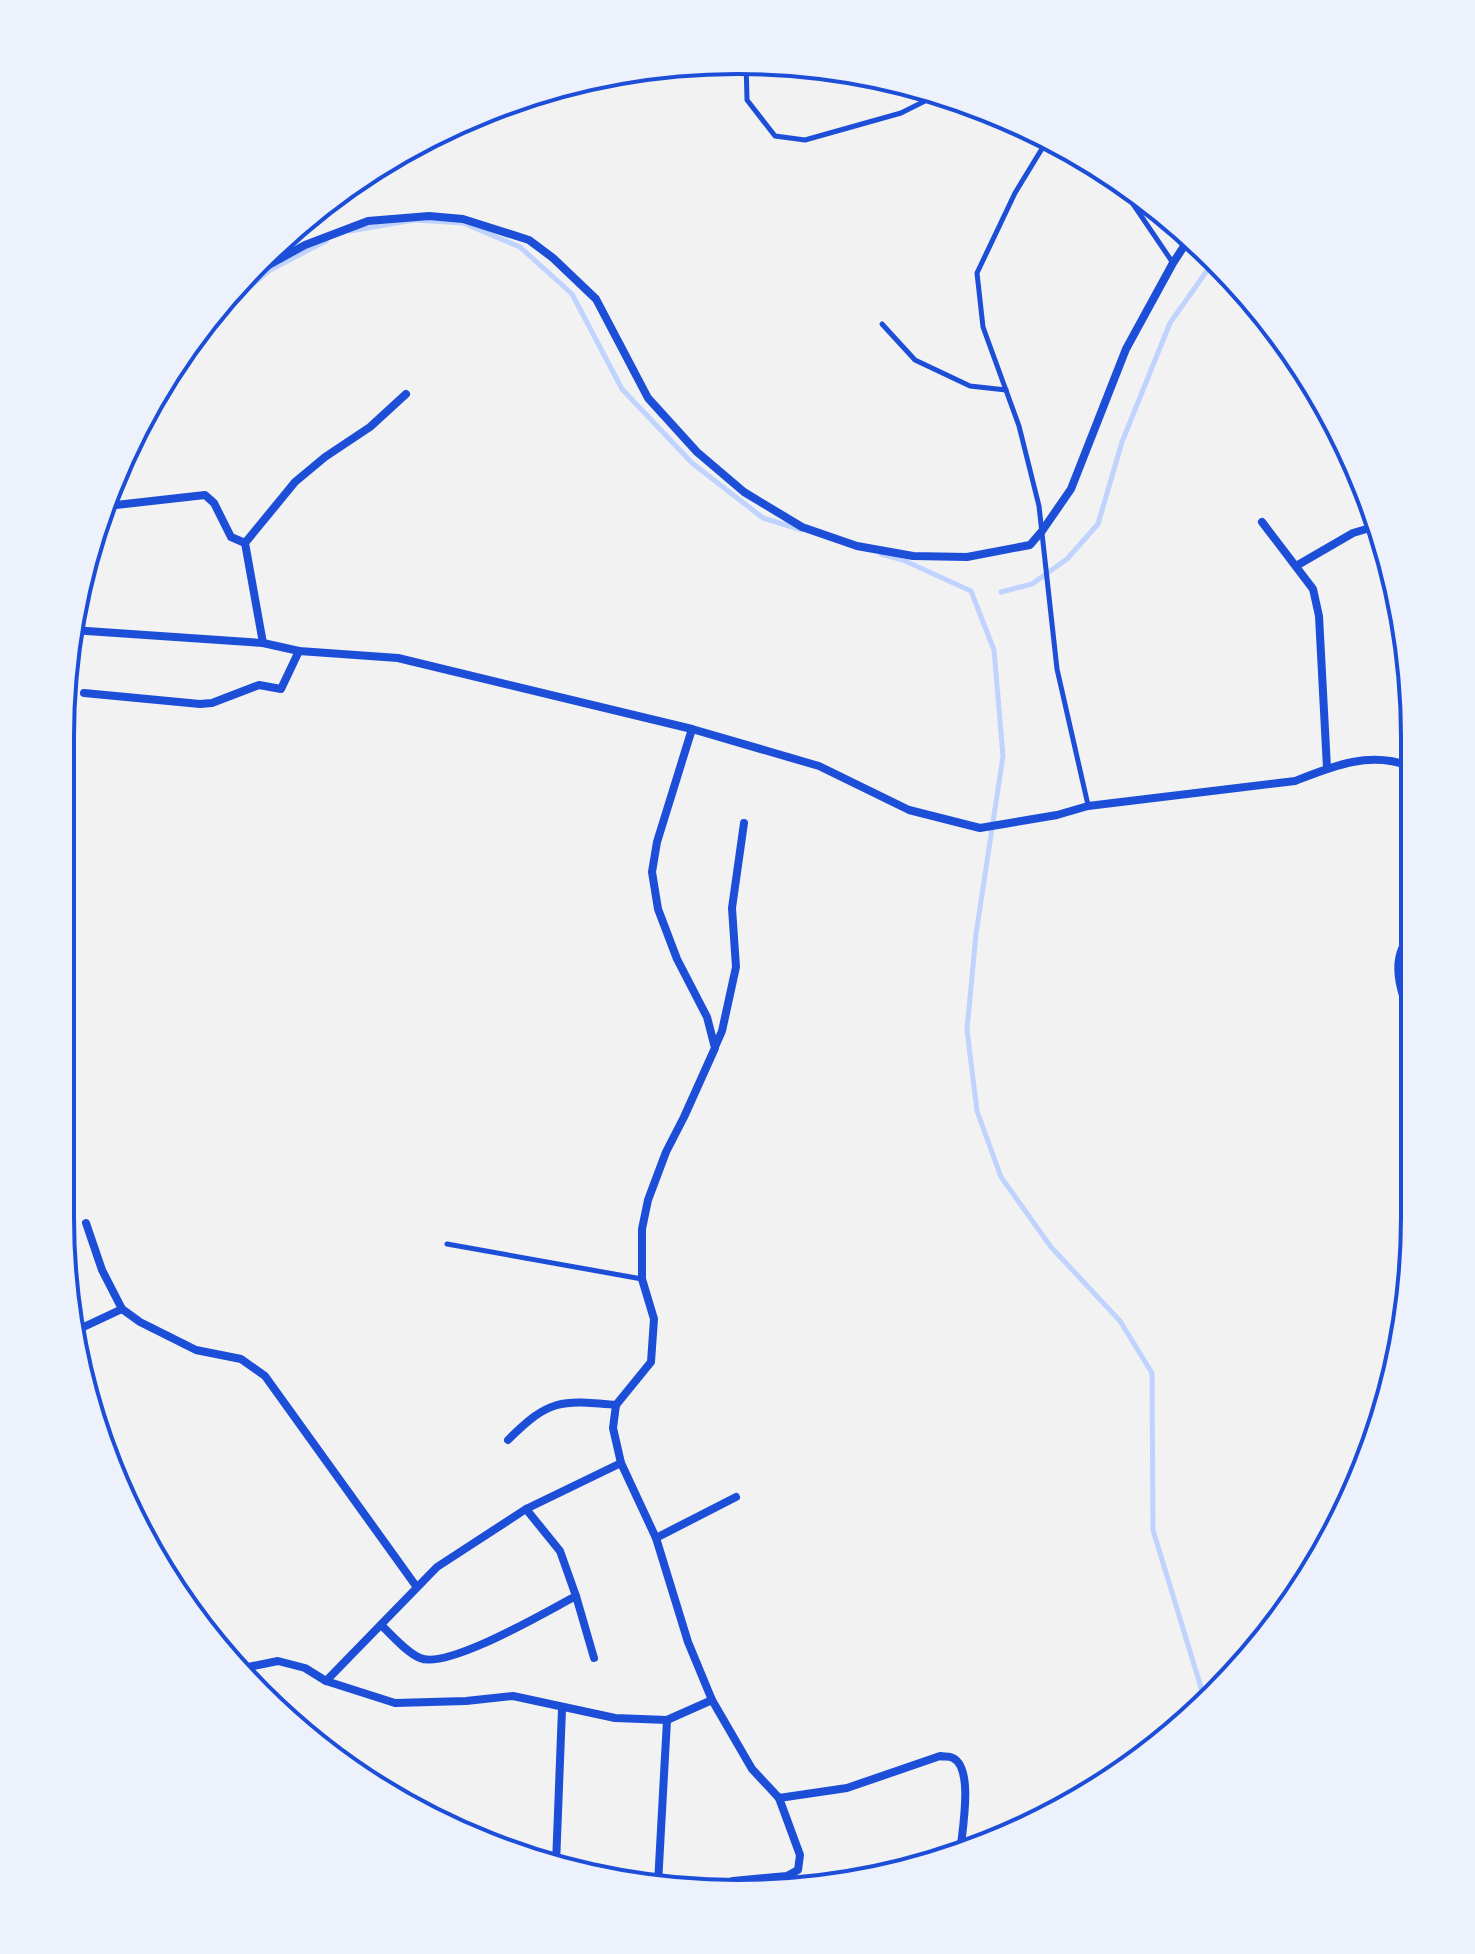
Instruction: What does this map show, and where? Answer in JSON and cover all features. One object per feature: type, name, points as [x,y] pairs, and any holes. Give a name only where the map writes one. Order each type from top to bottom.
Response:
[{"type":"street","points":[[275,261],[305,245],[368,221],[429,216],[463,219],[529,240],[596,299],[648,398],[697,452],[744,492],[802,527],[857,546],[913,556],[967,557],[1030,545],[1042,531],[1071,489],[1126,349],[1184,247]]},
{"type":"street","points":[[263,643],[245,543],[295,482],[325,457],[370,427],[406,394]]},
{"type":"street","points":[[117,505],[205,495],[214,503],[231,537],[245,543]]},
{"type":"street","points":[[1262,522],[1313,589],[1319,616],[1327,768]]},
{"type":"street","points":[[1296,566],[1353,533],[1367,529]]},
{"type":"street","points":[[83,631],[263,643],[299,651],[398,658],[692,729],[819,766],[909,810],[980,828],[1057,815],[1088,806],[1295,781],[1327,768],[1364,760],[1389,758],[1401,763]]},
{"type":"street","points":[[84,693],[212,703],[259,685],[281,689],[299,651]]},
{"type":"street","points":[[692,729],[657,842],[652,872],[658,909],[677,959],[707,1017],[715,1048]]},
{"type":"street","points":[[744,823],[732,908],[736,967],[722,1031],[666,1152],[648,1200],[642,1229],[642,1279],[654,1319],[651,1362],[616,1405],[613,1428],[621,1463],[656,1538],[688,1642],[712,1700],[752,1769],[779,1798],[800,1855],[798,1870],[787,1876],[746,1880]]},
{"type":"street","points":[[1401,960],[1398,976],[1401,993]]},
{"type":"street","points":[[86,1223],[102,1270],[122,1309],[140,1322],[196,1350],[241,1359],[265,1376],[416,1586]]},
{"type":"street","points":[[84,1327],[122,1309]]},
{"type":"street","points":[[508,1440],[532,1416],[558,1403],[616,1405]]},
{"type":"street","points":[[326,1681],[437,1567],[526,1509],[621,1463]]},
{"type":"street","points":[[656,1538],[736,1497]]},
{"type":"street","points":[[526,1509],[560,1551],[594,1658]]},
{"type":"street","points":[[381,1625],[417,1657],[432,1660],[458,1655],[576,1596]]},
{"type":"street","points":[[250,1667],[278,1661],[305,1668],[326,1681],[395,1703],[513,1696],[615,1718],[667,1720],[712,1700]]},
{"type":"street","points":[[556,1854],[562,1709]]},
{"type":"street","points":[[659,1875],[667,1720]]},
{"type":"street","points":[[779,1798],[847,1788],[940,1756],[953,1758],[962,1768],[966,1782],[961,1841]]},
{"type":"lane","points":[[746,74],[747,100],[775,136],[805,140],[901,113],[924,101]]},
{"type":"lane","points":[[1042,148],[1015,193],[977,273],[983,327],[1032,469],[1057,669],[1088,806]]},
{"type":"lane","points":[[1135,207],[1173,263]]},
{"type":"lane","points":[[882,324],[915,360],[970,386],[1006,390]]},
{"type":"lane","points":[[447,1244],[642,1279]]},
{"type":"waterway","points":[[350,231],[414,220],[463,223],[520,247],[572,294],[622,389],[692,463],[763,518],[802,530]]},
{"type":"waterway","points":[[255,282],[270,270],[326,241]]},
{"type":"waterway","points":[[1001,592],[1032,584],[1067,559],[1098,524],[1122,442],[1170,323],[1208,269]]},
{"type":"waterway","points":[[881,554],[903,560],[971,591],[994,650],[1003,756],[976,934],[967,1030],[977,1111],[1001,1177],[1051,1247],[1120,1321],[1152,1373],[1153,1530],[1202,1691]]}]
